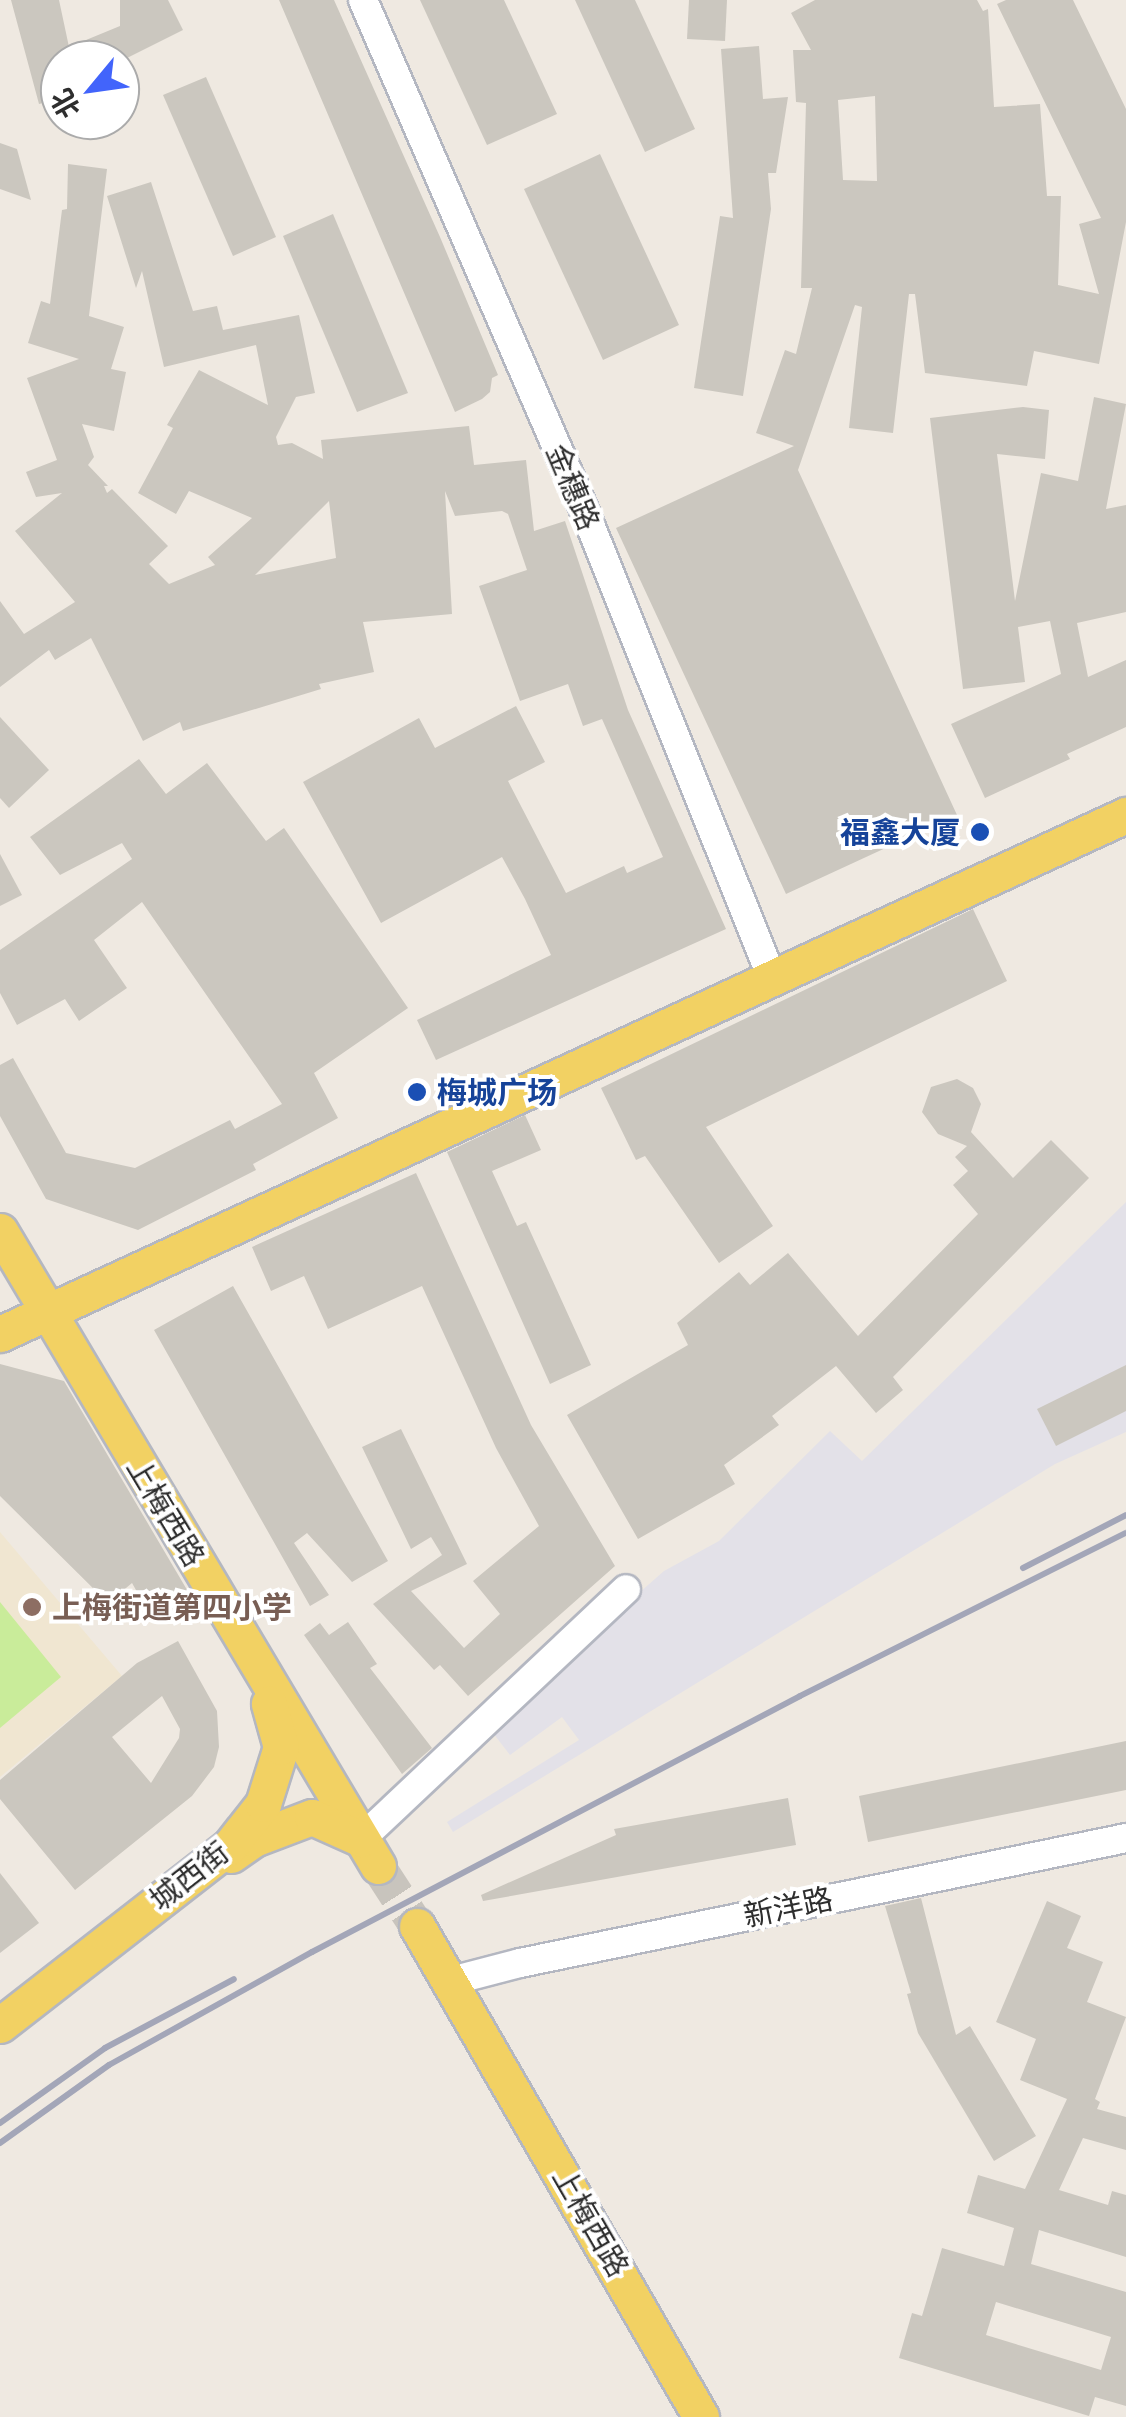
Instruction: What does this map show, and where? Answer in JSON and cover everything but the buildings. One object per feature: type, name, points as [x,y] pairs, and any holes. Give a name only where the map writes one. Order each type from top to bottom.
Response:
[{"type":"main road","points":[[26,1322],[1126,815]]},
{"type":"main road","points":[[0,1231],[26,1322]]},
{"type":"main road","points":[[0,1266],[26,1322]]},
{"type":"main road","name":"上梅西路","points":[[26,1322],[258,1665],[370,1852]]},
{"type":"main road","name":"城西街","points":[[0,2024],[229,1847],[263,1804],[281,1747],[258,1665]]},
{"type":"main road","name":"城西街","points":[[88,1956],[254,1839],[312,1817],[370,1852]]},
{"type":"main road","name":"上梅西路","points":[[417,1926],[702,2417]]},
{"type":"street","name":"金穗路","points":[[363,0],[584,512],[772,978]]},
{"type":"street","points":[[370,1852],[626,1589]]},
{"type":"street","name":"新洋路","points":[[451,1982],[520,1963],[1126,1838]]},
{"type":"shaded area","points":[[1126,1202],[1126,1432],[1055,1464],[453,1832],[447,1822],[579,1740],[562,1717],[510,1755],[493,1733],[574,1650],[664,1571],[719,1541],[830,1431],[862,1461]]},
{"type":"shaded area","name":"上梅街道第四小学","points":[[0,1532],[122,1676],[0,1777]]},
{"type":"green space","points":[[0,1602],[61,1677],[0,1728]]},
{"type":"tunnel","points":[[378,1866],[417,1926]]},
{"type":"railway","points":[[1023,1568],[1126,1515]]},
{"type":"railway","points":[[0,2143],[109,2065],[312,1952],[800,1696],[1126,1533]]},
{"type":"railway","points":[[0,2123],[105,2048],[234,1979]]},
{"type":"place","name":"福鑫大厦","points":[[980,832]]},
{"type":"place","name":"梅城广场","points":[[417,1092]]},
{"type":"place","name":"上梅街道第四小学","points":[[32,1607]]}]
